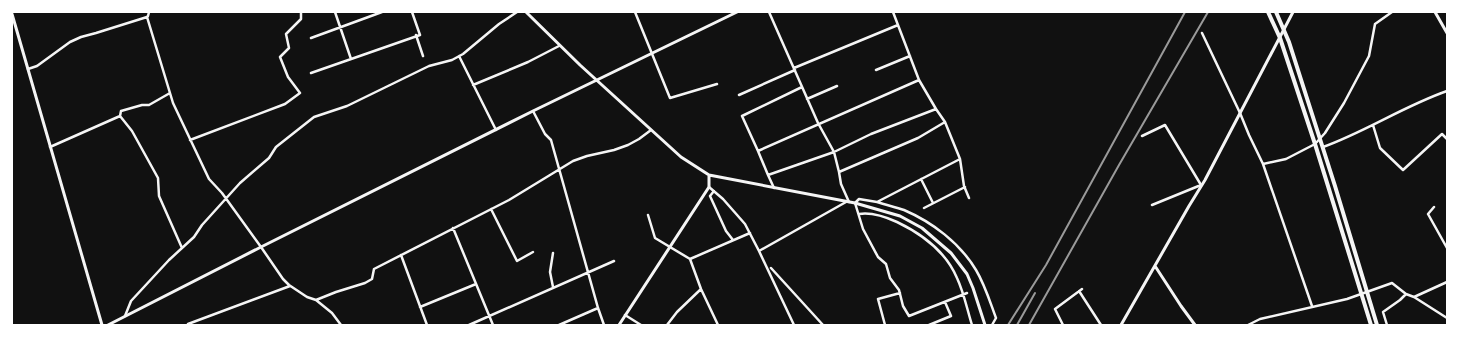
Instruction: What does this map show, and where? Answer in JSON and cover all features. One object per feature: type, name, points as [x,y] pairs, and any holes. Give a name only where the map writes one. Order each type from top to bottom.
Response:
[{"type":"main road","points":[[1268,12],[1280,38],[1315,144],[1371,325]]},
{"type":"main road","points":[[1276,12],[1284,30],[1323,147],[1377,325]]},
{"type":"street","points":[[149,12],[147,17],[170,93],[209,179],[226,199],[261,247],[277,272],[290,286],[307,297],[316,300],[332,313],[341,325]]},
{"type":"street","points":[[190,140],[285,104],[300,93],[288,78],[280,57],[289,48],[286,34],[301,19],[302,12]]},
{"type":"street","points":[[335,12],[351,59]]},
{"type":"street","points":[[311,38],[382,12]]},
{"type":"street","points":[[311,73],[420,35],[412,12]]},
{"type":"street","points":[[125,316],[131,301],[169,260],[194,237],[202,224],[240,183],[269,158],[276,147],[314,117],[347,106],[429,66],[452,60],[517,12]]},
{"type":"street","points":[[526,12],[559,46],[680,157],[709,175],[855,203],[900,216],[922,228],[955,257],[967,274],[985,325]]},
{"type":"street","points":[[635,12],[670,98],[717,84]]},
{"type":"street","points":[[108,325],[533,111],[737,12]]},
{"type":"street","points":[[769,12],[818,123],[834,152],[841,184],[847,202]]},
{"type":"street","points":[[893,12],[919,80],[945,122],[960,159],[965,187],[969,198]]},
{"type":"street","points":[[1121,325],[1201,185],[1293,12]]},
{"type":"street","points":[[1263,164],[1286,159],[1315,144],[1320,139],[1344,104],[1369,56],[1374,24],[1392,12]]},
{"type":"street","points":[[1435,12],[1447,32]]},
{"type":"street","points":[[12,14],[102,325]]},
{"type":"street","points":[[28,69],[37,66],[70,42],[81,37],[96,34],[147,17]]},
{"type":"street","points":[[740,95],[795,69],[898,25]]},
{"type":"street","points":[[1202,33],[1263,164],[1312,306]]},
{"type":"street","points":[[416,36],[423,56]]},
{"type":"street","points":[[473,85],[528,62],[559,46]]},
{"type":"street","points":[[459,56],[496,130]]},
{"type":"street","points":[[876,70],[910,56]]},
{"type":"street","points":[[758,150],[919,80]]},
{"type":"street","points":[[807,99],[837,86]]},
{"type":"street","points":[[774,188],[742,116],[802,87]]},
{"type":"street","points":[[1323,147],[1433,96],[1447,91]]},
{"type":"street","points":[[50,147],[120,116],[121,111],[142,105],[149,105],[170,93]]},
{"type":"street","points":[[768,175],[834,152],[871,134],[936,109]]},
{"type":"street","points":[[533,111],[544,134],[551,140],[604,325]]},
{"type":"street","points":[[120,116],[132,131],[158,178],[158,196],[182,248]]},
{"type":"street","points":[[839,172],[918,138],[945,122]]},
{"type":"street","points":[[1142,136],[1165,125],[1201,185]]},
{"type":"street","points":[[1373,125],[1380,148],[1403,170],[1442,134],[1447,139]]},
{"type":"street","points":[[316,300],[366,283],[372,279],[374,269],[491,209],[573,161],[587,156],[614,150],[640,139],[651,130]]},
{"type":"street","points":[[877,202],[960,159]]},
{"type":"street","points":[[619,325],[708,187],[709,175]]},
{"type":"street","points":[[921,179],[933,203]]},
{"type":"street","points":[[1152,205],[1201,185]]},
{"type":"street","points":[[708,187],[723,199],[745,224],[794,325]]},
{"type":"street","points":[[924,208],[965,187]]},
{"type":"street","points":[[714,191],[710,196],[726,231],[732,240]]},
{"type":"street","points":[[855,203],[859,199],[877,202],[903,210],[923,220],[946,235],[972,264],[996,318],[992,325]]},
{"type":"street","points":[[759,251],[847,202]]},
{"type":"street","points":[[855,203],[863,229],[878,257],[886,264],[890,278],[900,293],[902,306],[909,316],[967,293]]},
{"type":"street","points":[[1434,207],[1428,214],[1447,248]]},
{"type":"street","points":[[491,209],[516,261],[533,252]]},
{"type":"street","points":[[859,214],[865,213],[882,216],[901,224],[920,235],[934,246],[957,277],[972,325]]},
{"type":"street","points":[[648,215],[655,238],[690,259],[701,289],[718,325]]},
{"type":"street","points":[[453,228],[493,325]]},
{"type":"street","points":[[690,259],[750,233]]},
{"type":"street","points":[[1443,241],[1447,238]]},
{"type":"street","points":[[553,253],[550,272],[553,287]]},
{"type":"street","points":[[401,255],[428,325]]},
{"type":"street","points":[[468,325],[614,260]]},
{"type":"street","points":[[1155,266],[1195,325]]},
{"type":"street","points":[[770,268],[823,325]]},
{"type":"street","points":[[1414,297],[1447,282]]},
{"type":"street","points":[[1248,325],[1260,319],[1335,302],[1392,283],[1406,294],[1414,297],[1447,318]]},
{"type":"street","points":[[420,307],[476,284]]},
{"type":"street","points":[[188,324],[290,286]]},
{"type":"street","points":[[667,325],[677,312],[701,289]]},
{"type":"street","points":[[1063,325],[1055,309],[1081,290],[1101,325]]},
{"type":"street","points":[[885,325],[878,299],[900,293]]},
{"type":"street","points":[[1387,325],[1383,312],[1406,294]]},
{"type":"street","points":[[929,325],[951,316],[945,302]]},
{"type":"street","points":[[559,325],[598,308]]},
{"type":"street","points":[[625,315],[641,325]]},
{"type":"railway","points":[[1008,325],[1046,265],[1185,12]]},
{"type":"railway","points":[[1029,325],[1119,165],[1208,12]]},
{"type":"railway","points":[[1017,325],[1035,293]]}]
